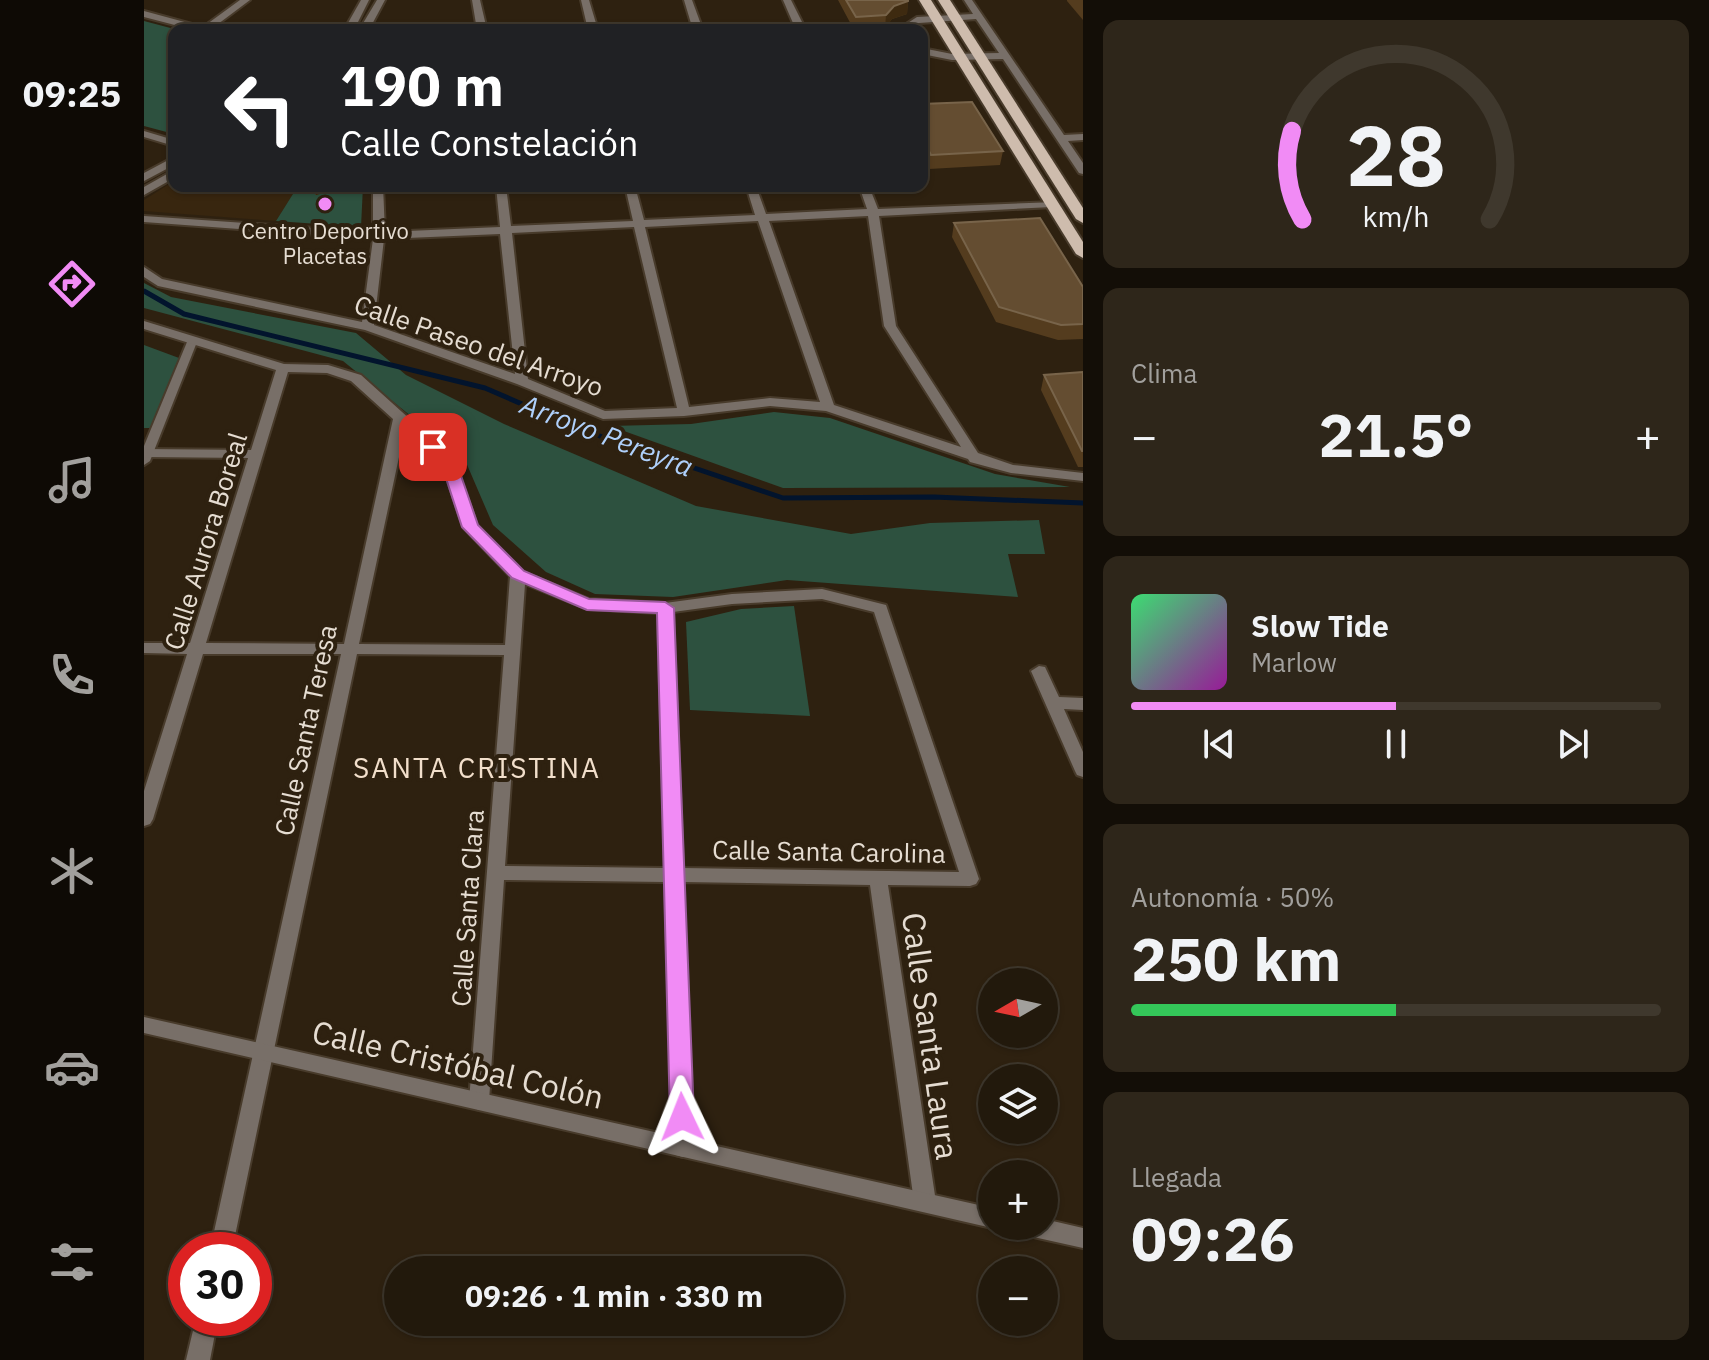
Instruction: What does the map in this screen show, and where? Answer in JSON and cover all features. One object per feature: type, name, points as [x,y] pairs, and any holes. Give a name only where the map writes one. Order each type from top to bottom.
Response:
[{"type":"main road","points":[[925,0],[1083,254]]},
{"type":"main road","points":[[944,0],[1083,219]]},
{"type":"street","points":[[212,24],[246,0]]},
{"type":"street","points":[[352,24],[365,0]]},
{"type":"street","points":[[367,24],[381,0]]},
{"type":"street","points":[[476,0],[481,24]]},
{"type":"street","points":[[585,0],[591,24]]},
{"type":"street","points":[[688,0],[696,24]]},
{"type":"street","points":[[787,0],[798,24]]},
{"type":"street","points":[[968,0],[1083,171]]},
{"type":"street","points":[[144,14],[182,24]]},
{"type":"street","points":[[911,24],[936,17],[979,16]]},
{"type":"street","points":[[928,52],[961,58],[1006,56]]},
{"type":"street","points":[[144,134],[168,141]]},
{"type":"street","points":[[1062,138],[1083,137]]},
{"type":"street","points":[[144,178],[168,164]]},
{"type":"street","points":[[144,192],[168,177]]},
{"type":"street","points":[[368,327],[379,236],[378,192]]},
{"type":"street","points":[[502,192],[522,381]]},
{"type":"street","points":[[631,192],[684,412]]},
{"type":"street","points":[[753,192],[828,407]]},
{"type":"street","points":[[866,192],[873,211],[890,326],[975,459]]},
{"type":"street","points":[[144,219],[379,236],[761,215],[1052,204]]},
{"type":"street","name":"Calle Paseo del Arroyo","points":[[144,271],[158,282],[368,327],[522,381],[603,415],[684,412],[770,402],[828,407],[1011,469],[1083,477]]},
{"type":"street","points":[[144,325],[283,368],[328,369],[356,378],[448,461],[470,527],[518,575],[587,604],[665,608],[683,1148]]},
{"type":"street","points":[[192,342],[145,456],[256,454]]},
{"type":"street","name":"Calle Aurora Boreal","points":[[144,819],[283,368]]},
{"type":"street","name":"Calle Santa Teresa","points":[[225,1232],[400,419]]},
{"type":"street","name":"Calle Santa Clara","points":[[479,1101],[518,575]]},
{"type":"street","name":"Calle Santa Carolina","points":[[496,873],[970,879],[881,609],[822,594],[732,599],[665,608]]},
{"type":"street","points":[[144,648],[512,650]]},
{"type":"street","points":[[1039,671],[1083,771]]},
{"type":"street","points":[[1053,703],[1083,704]]},
{"type":"street","name":"Calle Santa Laura","points":[[878,878],[925,1202]]},
{"type":"street","name":"Calle Cristóbal Colón","points":[[144,1025],[978,1215]]},
{"type":"street","points":[[1058,1232],[1083,1238]]},
{"type":"street","points":[[198,1360],[203,1336]]},
{"type":"shaded area","points":[[168,185],[168,192],[294,192],[276,221],[144,211],[144,200]]},
{"type":"green space","points":[[144,21],[168,27],[168,132],[144,126]]},
{"type":"green space","name":"Centro Deportivo Placetas","points":[[294,192],[363,192],[361,227],[276,221]]},
{"type":"green space","points":[[144,283],[171,297],[356,333],[406,375],[504,424],[696,506],[851,534],[930,523],[1039,520],[1045,554],[1008,554],[1018,597],[787,580],[673,597],[595,594],[546,572],[493,525],[465,460],[343,361],[144,308]]},
{"type":"green space","points":[[144,345],[179,358],[150,428],[144,428]]},
{"type":"green space","points":[[774,412],[830,418],[995,474],[1070,487],[783,488],[610,426],[691,424]]},
{"type":"green space","points":[[794,606],[810,716],[690,710],[686,622],[741,609]]},
{"type":"building","points":[[846,0],[908,1],[894,6],[886,15],[856,17]]},
{"type":"building","points":[[972,102],[1003,151],[931,155],[928,149],[928,104]]},
{"type":"building","points":[[1040,218],[1083,287],[1083,324],[1061,325],[999,307],[954,223]]},
{"type":"building","points":[[1083,372],[1083,451],[1082,451],[1044,375]]},
{"type":"waterway","name":"Arroyo Pereyra","points":[[144,291],[184,314],[485,388],[582,430],[783,498],[934,497],[1083,503]]},
{"type":"place","name":"Centro Deportivo Placetas","points":[[325,204]]},
{"type":"district","name":"SANTA CRISTINA","points":[[477,767]]},
{"type":"route","points":[[433,447],[448,461],[470,527],[518,575],[587,604],[665,608],[682,1117]]}]
